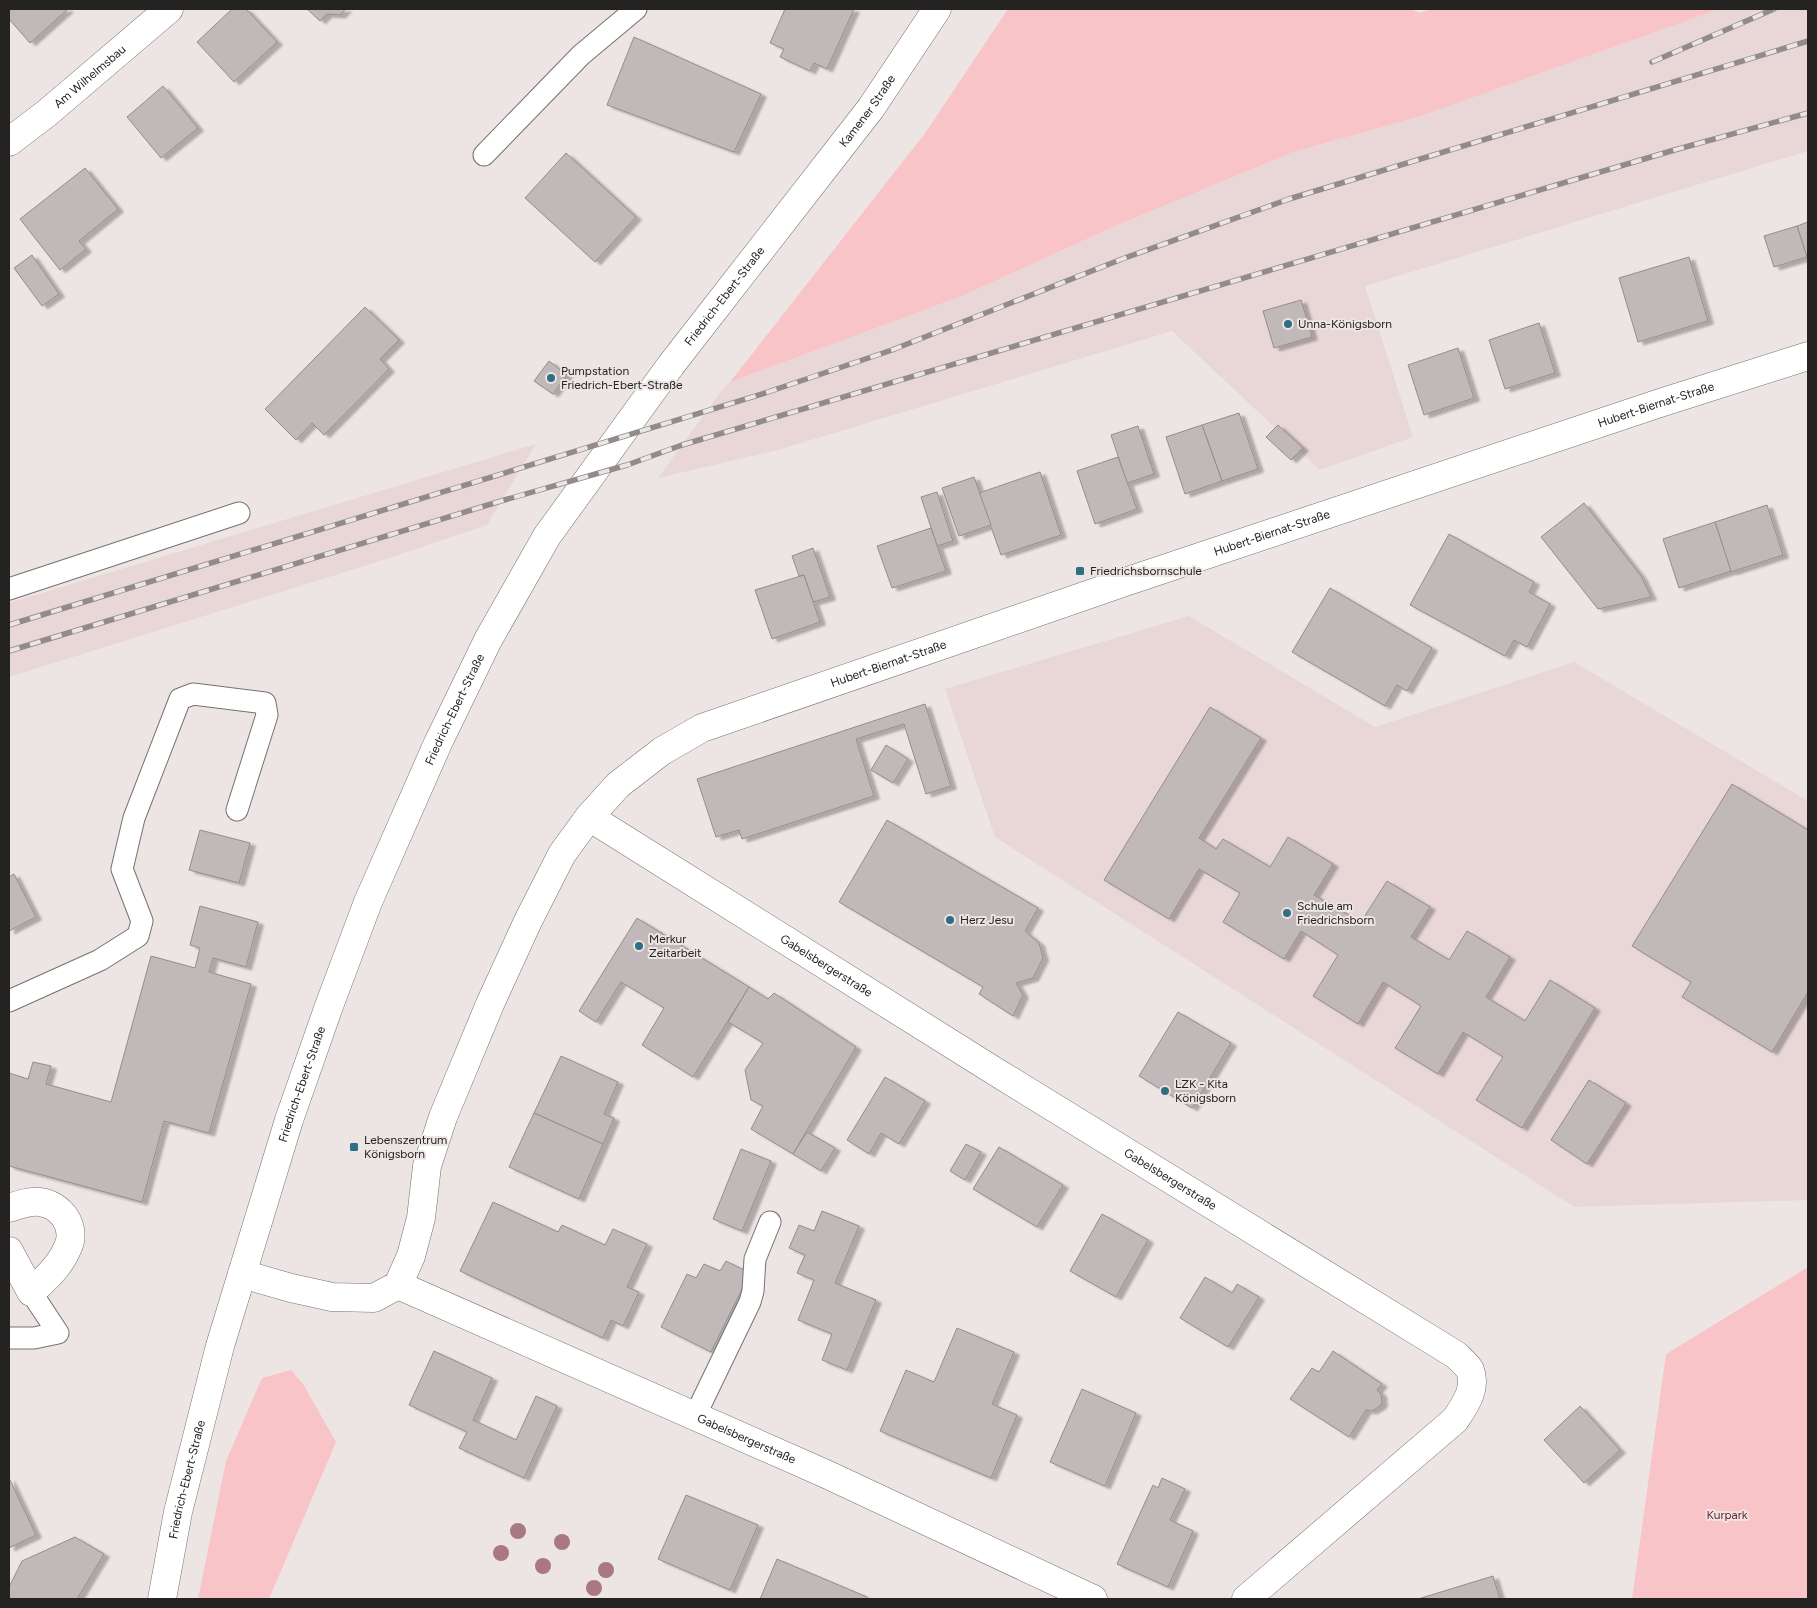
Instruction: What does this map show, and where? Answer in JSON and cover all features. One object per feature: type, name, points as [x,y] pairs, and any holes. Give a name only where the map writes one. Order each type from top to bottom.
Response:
[{"type":"street","name":"Am Wilhelmsbau","points":[[9,142],[47,113],[170,9]]},
{"type":"street","name":"Kamener Straße","points":[[792,211],[871,108],[937,9]]},
{"type":"street","name":"Friedrich-Ebert-Straße","points":[[162,1599],[178,1512],[220,1346],[289,1120],[368,902],[438,743],[488,640],[547,536],[671,365],[792,211]]},
{"type":"street","name":"Hubert-Biernat-Straße","points":[[589,816],[618,785],[662,751],[702,728],[1098,591],[1641,409],[1808,356]]},
{"type":"street","points":[[242,1274],[332,1297],[374,1298],[398,1285],[411,1256],[421,1218],[427,1166],[443,1117],[490,1004],[528,920],[562,854],[589,816]]},
{"type":"street","name":"Gabelsbergerstraße","points":[[589,816],[996,1072],[1456,1355],[1470,1370],[1472,1386],[1469,1400],[1455,1420],[1246,1599]]},
{"type":"street","points":[[9,1208],[30,1202],[46,1203],[66,1217],[71,1233],[70,1242],[64,1256],[45,1280],[32,1292],[9,1251]]},
{"type":"street","name":"Gabelsbergerstraße","points":[[398,1285],[826,1474],[1093,1599]]},
{"type":"lane","points":[[484,155],[581,55],[636,9]]},
{"type":"lane","points":[[9,589],[239,514]]},
{"type":"lane","points":[[9,1001],[100,960],[138,936],[142,921],[122,869],[134,818],[180,699],[192,694],[265,703],[267,715],[236,810]]},
{"type":"lane","points":[[695,1416],[750,1302],[753,1291],[755,1259],[770,1222]]},
{"type":"lane","points":[[9,1338],[34,1338],[58,1333],[32,1292]]},
{"type":"shaded area","points":[[1720,9],[1808,9],[1808,151],[1365,286],[1413,437],[1320,470],[1172,331],[778,450],[658,478],[722,390],[730,382],[962,296],[1113,227],[1293,152],[1418,117]]},
{"type":"shaded area","points":[[536,444],[487,525],[380,561],[9,677],[9,603]]},
{"type":"shaded area","points":[[1189,616],[1375,727],[1574,662],[1808,801],[1808,1200],[1574,1207],[995,837],[945,689]]},
{"type":"green space","points":[[1008,9],[1411,9],[1419,13],[1432,9],[1720,9],[1418,117],[1293,152],[1113,227],[962,296],[730,382],[926,132]]},
{"type":"green space","name":"Kurpark","points":[[1808,1267],[1808,1599],[1632,1599],[1666,1354]]},
{"type":"green space","points":[[291,1370],[303,1384],[336,1442],[269,1599],[198,1599],[226,1461],[262,1378]]},
{"type":"building","points":[[9,9],[68,9],[30,43],[9,19]]},
{"type":"building","points":[[232,9],[246,9],[277,42],[234,82],[197,42]]},
{"type":"building","points":[[307,9],[346,9],[340,15],[327,14],[320,21]]},
{"type":"building","points":[[785,9],[854,9],[827,69],[814,63],[810,71],[780,57],[784,49],[770,43]]},
{"type":"building","points":[[634,37],[761,94],[734,152],[607,105]]},
{"type":"building","points":[[163,86],[198,128],[161,158],[127,117]]},
{"type":"building","points":[[566,153],[636,217],[595,262],[525,198]]},
{"type":"building","points":[[85,168],[118,209],[79,241],[86,249],[60,270],[20,219]]},
{"type":"building","points":[[1808,222],[1808,261],[1797,226]]},
{"type":"building","points":[[1797,226],[1807,257],[1774,267],[1764,236]]},
{"type":"building","points":[[32,255],[59,294],[42,306],[14,268]]},
{"type":"building","points":[[1689,257],[1708,321],[1638,342],[1619,278]]},
{"type":"building","name":"Unna-Königsborn","points":[[1301,300],[1312,337],[1274,348],[1263,311]]},
{"type":"building","points":[[365,307],[399,340],[380,359],[389,369],[324,435],[312,423],[296,440],[265,409]]},
{"type":"building","points":[[1539,323],[1555,373],[1505,389],[1489,340]]},
{"type":"building","points":[[1458,348],[1474,398],[1424,415],[1408,365]]},
{"type":"building","name":"Pumpstation Friedrich-Ebert-Straße","points":[[549,361],[567,375],[553,394],[534,381]]},
{"type":"building","points":[[1239,413],[1258,469],[1222,481],[1202,425]]},
{"type":"building","points":[[1202,425],[1222,481],[1185,494],[1166,437]]},
{"type":"building","points":[[1278,425],[1303,448],[1291,460],[1266,437]]},
{"type":"building","points":[[1138,426],[1154,474],[1127,483],[1111,435]]},
{"type":"building","points":[[1118,457],[1137,509],[1095,524],[1077,471]]},
{"type":"building","points":[[1040,472],[1061,535],[1001,555],[979,493]]},
{"type":"building","points":[[974,477],[991,525],[959,536],[942,488]]},
{"type":"building","points":[[937,492],[953,541],[937,546],[921,497]]},
{"type":"building","points":[[1584,503],[1641,576],[1651,597],[1598,609],[1541,537]]},
{"type":"building","points":[[1767,505],[1783,555],[1731,572],[1715,522]]},
{"type":"building","points":[[1715,522],[1731,571],[1679,588],[1663,539]]},
{"type":"building","points":[[931,528],[946,571],[892,588],[877,546]]},
{"type":"building","points":[[1449,534],[1534,582],[1529,592],[1550,604],[1527,647],[1514,640],[1505,656],[1410,605]]},
{"type":"building","points":[[813,548],[830,597],[813,602],[804,575],[799,576],[792,556]]},
{"type":"building","points":[[804,575],[820,622],[772,639],[755,590]]},
{"type":"building","points":[[1330,588],[1432,648],[1407,691],[1397,685],[1385,706],[1292,652]]},
{"type":"building","points":[[925,704],[951,786],[926,794],[904,724],[856,739],[874,796],[742,839],[739,830],[716,837],[697,779]]},
{"type":"building","name":"Schule am Friedrichsborn","points":[[1210,707],[1261,738],[1199,838],[1216,849],[1223,839],[1270,867],[1288,837],[1333,864],[1314,895],[1361,922],[1387,881],[1430,907],[1411,937],[1449,960],[1467,931],[1510,957],[1486,997],[1525,1021],[1550,980],[1595,1008],[1522,1128],[1476,1100],[1503,1057],[1463,1032],[1438,1074],[1395,1048],[1421,1006],[1383,982],[1358,1024],[1313,996],[1338,955],[1301,931],[1284,959],[1223,922],[1240,893],[1199,869],[1169,919],[1104,880]]},
{"type":"building","points":[[886,745],[908,759],[893,783],[871,770]]},
{"type":"building","points":[[1732,784],[1808,830],[1808,992],[1772,1052],[1682,997],[1691,982],[1632,946]]},
{"type":"building","name":"Herz Jesu","points":[[887,820],[1038,908],[1025,931],[1039,943],[1043,958],[1033,978],[1016,983],[1023,995],[1013,1016],[979,994],[983,987],[839,902]]},
{"type":"building","points":[[200,830],[250,843],[239,883],[189,870]]},
{"type":"building","points":[[14,874],[36,917],[9,931],[9,877]]},
{"type":"building","points":[[200,906],[258,922],[246,967],[213,958],[209,972],[251,984],[209,1133],[164,1121],[142,1202],[9,1166],[9,1073],[28,1079],[33,1062],[51,1066],[46,1084],[111,1102],[151,956],[195,968],[200,948],[190,945]]},
{"type":"building","points":[[637,918],[749,987],[693,1077],[642,1045],[664,1008],[621,982],[596,1022],[579,1011]]},
{"type":"building","points":[[749,987],[768,999],[774,993],[856,1047],[793,1154],[751,1129],[763,1106],[751,1100],[745,1070],[763,1043],[728,1022]]},
{"type":"building","points":[[1178,1012],[1231,1043],[1192,1108],[1139,1076]]},
{"type":"building","points":[[561,1056],[618,1082],[604,1114],[614,1118],[603,1144],[534,1113]]},
{"type":"building","points":[[885,1077],[925,1101],[899,1144],[881,1133],[869,1154],[847,1140]]},
{"type":"building","points":[[1589,1080],[1626,1103],[1587,1164],[1551,1140]]},
{"type":"building","points":[[534,1113],[603,1144],[579,1199],[509,1167]]},
{"type":"building","points":[[807,1132],[835,1148],[821,1171],[793,1154]]},
{"type":"building","points":[[966,1144],[981,1152],[965,1180],[950,1171]]},
{"type":"building","points":[[999,1147],[1063,1185],[1037,1227],[973,1189]]},
{"type":"building","points":[[741,1149],[771,1161],[742,1231],[713,1219]]},
{"type":"building","points":[[493,1202],[558,1232],[562,1225],[605,1245],[613,1229],[647,1244],[627,1287],[639,1292],[623,1326],[611,1320],[603,1338],[460,1271]]},
{"type":"building","points":[[822,1211],[859,1226],[835,1283],[876,1300],[847,1370],[822,1360],[832,1334],[798,1320],[814,1280],[797,1273],[805,1255],[789,1248],[799,1225],[814,1231]]},
{"type":"building","points":[[1102,1214],[1148,1240],[1116,1297],[1070,1271]]},
{"type":"building","points":[[726,1261],[750,1273],[711,1352],[661,1327],[687,1274],[696,1278],[704,1264],[720,1271]]},
{"type":"building","points":[[1205,1277],[1232,1293],[1237,1284],[1259,1297],[1228,1347],[1180,1318]]},
{"type":"building","points":[[957,1328],[1014,1352],[992,1404],[1017,1415],[991,1478],[880,1431],[906,1370],[934,1382]]},
{"type":"building","points":[[434,1351],[492,1378],[473,1420],[516,1440],[536,1396],[557,1406],[524,1478],[459,1448],[467,1432],[409,1405]]},
{"type":"building","points":[[1333,1351],[1382,1384],[1377,1390],[1381,1394],[1382,1403],[1372,1411],[1366,1410],[1349,1437],[1290,1399],[1312,1368],[1319,1372]]},
{"type":"building","points":[[1082,1389],[1136,1413],[1105,1486],[1050,1462]]},
{"type":"building","points":[[1580,1406],[1620,1450],[1584,1483],[1544,1440]]},
{"type":"building","points":[[9,1478],[36,1535],[9,1548]]},
{"type":"building","points":[[1162,1478],[1185,1489],[1170,1520],[1193,1531],[1168,1587],[1117,1564],[1153,1485],[1158,1488]]},
{"type":"building","points":[[686,1495],[758,1525],[730,1590],[658,1559]]},
{"type":"building","points":[[75,1537],[104,1554],[77,1599],[9,1599],[9,1587],[22,1561]]},
{"type":"building","points":[[777,1559],[867,1597],[866,1599],[760,1599]]},
{"type":"building","points":[[1493,1576],[1500,1599],[1418,1599]]},
{"type":"railway","points":[[1652,62],[1774,9]]},
{"type":"railway","points":[[9,625],[765,393],[892,350],[1122,259],[1289,199],[1808,41]]},
{"type":"railway","points":[[9,651],[501,501],[627,465],[682,445],[1671,151],[1808,113]]},
{"type":"place","name":"Unna-Königsborn","points":[[1288,324]]},
{"type":"place","name":"Pumpstation Friedrich-Ebert-Straße","points":[[551,378]]},
{"type":"place","name":"Friedrichsbornschule","points":[[1080,571]]},
{"type":"place","name":"Schule am Friedrichsborn","points":[[1287,913]]},
{"type":"place","name":"Herz Jesu","points":[[950,920]]},
{"type":"place","name":"Merkur Zeitarbeit","points":[[639,946]]},
{"type":"place","name":"LZK - Kita Königsborn","points":[[1165,1091]]},
{"type":"place","name":"Lebenszentrum Königsborn","points":[[354,1147]]}]
